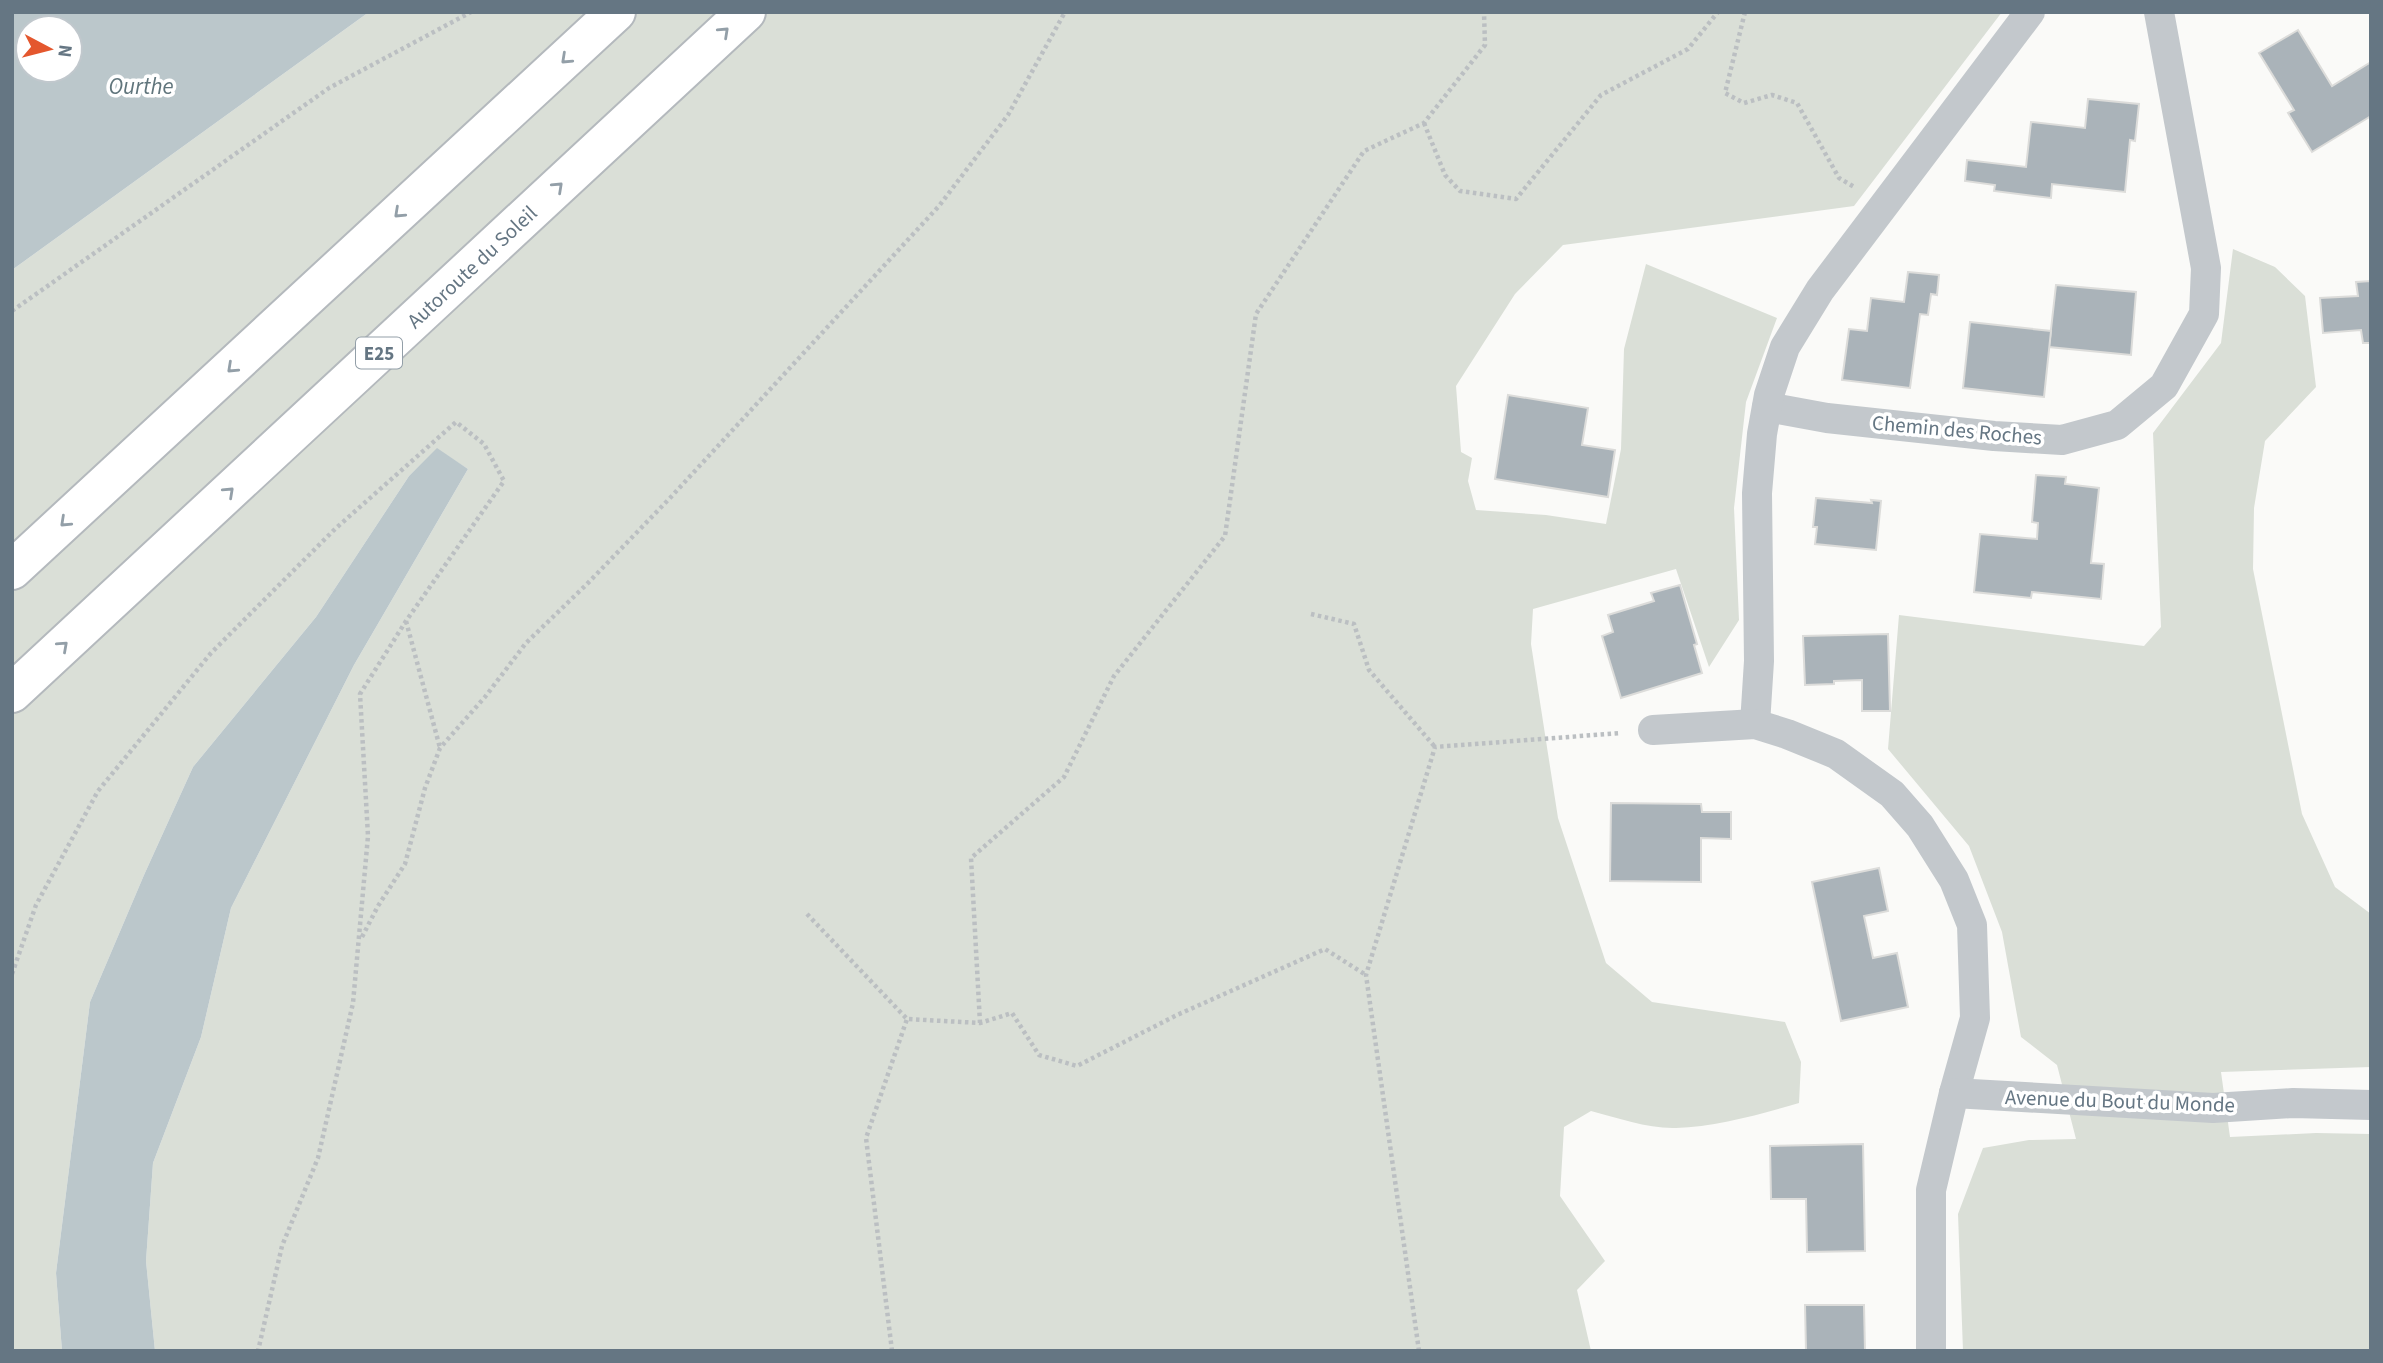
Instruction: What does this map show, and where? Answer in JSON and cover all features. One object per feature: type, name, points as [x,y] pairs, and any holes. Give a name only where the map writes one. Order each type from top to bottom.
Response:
[{"type":"highway","points":[[12,570],[616,12]]},
{"type":"highway","name":"Autoroute du Soleil","points":[[12,692],[746,12]]},
{"type":"street","points":[[1755,724],[1759,661],[1757,493],[1767,407],[1784,347],[1820,290],[2030,12]]},
{"type":"street","name":"Chemin des Roches","points":[[1767,407],[1827,418],[1994,436],[2062,440],[2117,425],[2164,386],[2204,314],[2207,268],[2159,12]]},
{"type":"street","points":[[1653,730],[1755,724],[1836,754],[1892,794],[1920,826],[1954,880],[1972,925],[1975,1018],[1931,1190],[1931,1351]]},
{"type":"street","name":"Avenue du Bout du Monde","points":[[1954,1093],[2213,1108],[2293,1103],[2371,1105]]},
{"type":"path","points":[[12,311],[330,88],[471,12]]},
{"type":"path","points":[[360,941],[378,906],[405,864],[425,788],[440,748],[485,697],[526,643],[670,498],[939,206],[1008,114],[1065,12]]},
{"type":"path","points":[[979,1023],[971,858],[1064,777],[1114,676],[1225,536],[1256,314],[1364,151],[1424,123],[1485,45],[1484,12]]},
{"type":"path","points":[[1424,123],[1445,175],[1460,191],[1516,199],[1601,95],[1688,49],[1717,12]]},
{"type":"path","points":[[1745,12],[1725,93],[1744,103],[1772,95],[1797,103],[1839,178]]},
{"type":"path","points":[[12,974],[36,905],[98,791],[211,653],[335,529],[456,422],[484,444],[504,481],[406,621],[360,694],[368,836],[353,1003],[318,1158],[282,1246],[258,1351]]},
{"type":"path","points":[[1311,614],[1354,624],[1369,670],[1435,747]]},
{"type":"path","points":[[406,621],[440,748]]},
{"type":"path","points":[[1435,747],[1653,730]]},
{"type":"path","points":[[1419,1351],[1366,975],[1435,747]]},
{"type":"path","points":[[807,914],[907,1018],[979,1023],[1012,1013],[1039,1055],[1077,1066],[1177,1015],[1325,949],[1366,975]]},
{"type":"path","points":[[892,1351],[866,1138],[907,1018]]},
{"type":"shaded area","points":[[369,12],[2002,12],[1854,206],[1563,245],[1515,294],[1456,386],[1461,452],[1472,458],[1468,481],[1476,510],[1546,515],[1606,524],[1621,449],[1624,349],[1646,264],[1777,318],[1746,402],[1734,508],[1739,620],[1709,667],[1676,569],[1533,609],[1531,644],[1558,818],[1606,963],[1652,1002],[1785,1022],[1801,1062],[1799,1103],[1770,1111],[1722,1123],[1666,1128],[1591,1111],[1564,1127],[1560,1196],[1605,1261],[1577,1290],[1591,1351],[155,1351],[146,1261],[153,1163],[201,1037],[231,908],[354,665],[468,469],[437,449],[409,476],[316,617],[193,767],[90,1002],[56,1273],[62,1351],[12,1351],[12,270]]},
{"type":"shaded area","points":[[2233,249],[2275,267],[2305,296],[2316,387],[2265,441],[2254,508],[2253,569],[2302,814],[2335,887],[2371,914],[2371,1067],[2221,1072],[2230,1137],[2316,1133],[2371,1134],[2371,1351],[1963,1351],[1958,1214],[1983,1148],[2029,1140],[2076,1139],[2057,1065],[2021,1037],[2002,932],[1969,846],[1888,749],[1899,615],[2144,646],[2161,627],[2153,433],[2221,343]]},
{"type":"water","name":"Ourthe","points":[[12,12],[369,12],[12,270]]},
{"type":"water","points":[[437,448],[468,469],[354,665],[231,908],[201,1037],[153,1163],[146,1261],[155,1351],[62,1351],[56,1273],[90,1002],[193,767],[316,617],[409,476]]},
{"type":"building","points":[[2298,30],[2332,86],[2371,62],[2371,116],[2312,152],[2288,113],[2294,110],[2259,53]]},
{"type":"building","points":[[2088,99],[2139,104],[2135,141],[2130,140],[2125,192],[2052,184],[2051,198],[1994,191],[1995,185],[1965,181],[1967,160],[2026,167],[2031,122],[2085,128]]},
{"type":"building","points":[[1908,272],[1939,275],[1937,295],[1931,294],[1928,315],[1920,314],[1910,388],[1842,380],[1849,329],[1867,331],[1871,298],[1904,302]]},
{"type":"building","points":[[2371,281],[2371,343],[2363,343],[2361,330],[2323,333],[2320,298],[2358,296],[2356,282]]},
{"type":"building","points":[[2056,285],[2136,292],[2131,355],[2049,347]]},
{"type":"building","points":[[1970,322],[2051,331],[2044,397],[1963,388]]},
{"type":"building","points":[[1508,395],[1588,408],[1582,445],[1615,450],[1608,497],[1495,479]]},
{"type":"building","points":[[2036,475],[2066,477],[2065,484],[2099,488],[2091,563],[2104,564],[2101,599],[2032,592],[2031,598],[1974,592],[1980,534],[2037,539],[2038,523],[2032,522]]},
{"type":"building","points":[[1816,498],[1872,503],[1871,500],[1881,501],[1876,550],[1815,544],[1817,527],[1813,527]]},
{"type":"building","points":[[1680,585],[1697,644],[1694,645],[1702,673],[1621,698],[1602,636],[1613,632],[1608,615],[1654,601],[1651,593]]},
{"type":"building","points":[[1888,634],[1890,711],[1862,711],[1862,680],[1805,685],[1803,636]]},
{"type":"building","points":[[1611,803],[1701,804],[1702,812],[1731,812],[1731,839],[1701,838],[1701,882],[1610,881]]},
{"type":"building","points":[[1879,868],[1888,911],[1864,916],[1873,958],[1897,953],[1908,1007],[1841,1021],[1812,882]]},
{"type":"building","points":[[1863,1144],[1865,1251],[1807,1252],[1806,1199],[1771,1199],[1770,1146]]},
{"type":"building","points":[[1805,1305],[1864,1305],[1865,1351],[1806,1351]]}]
